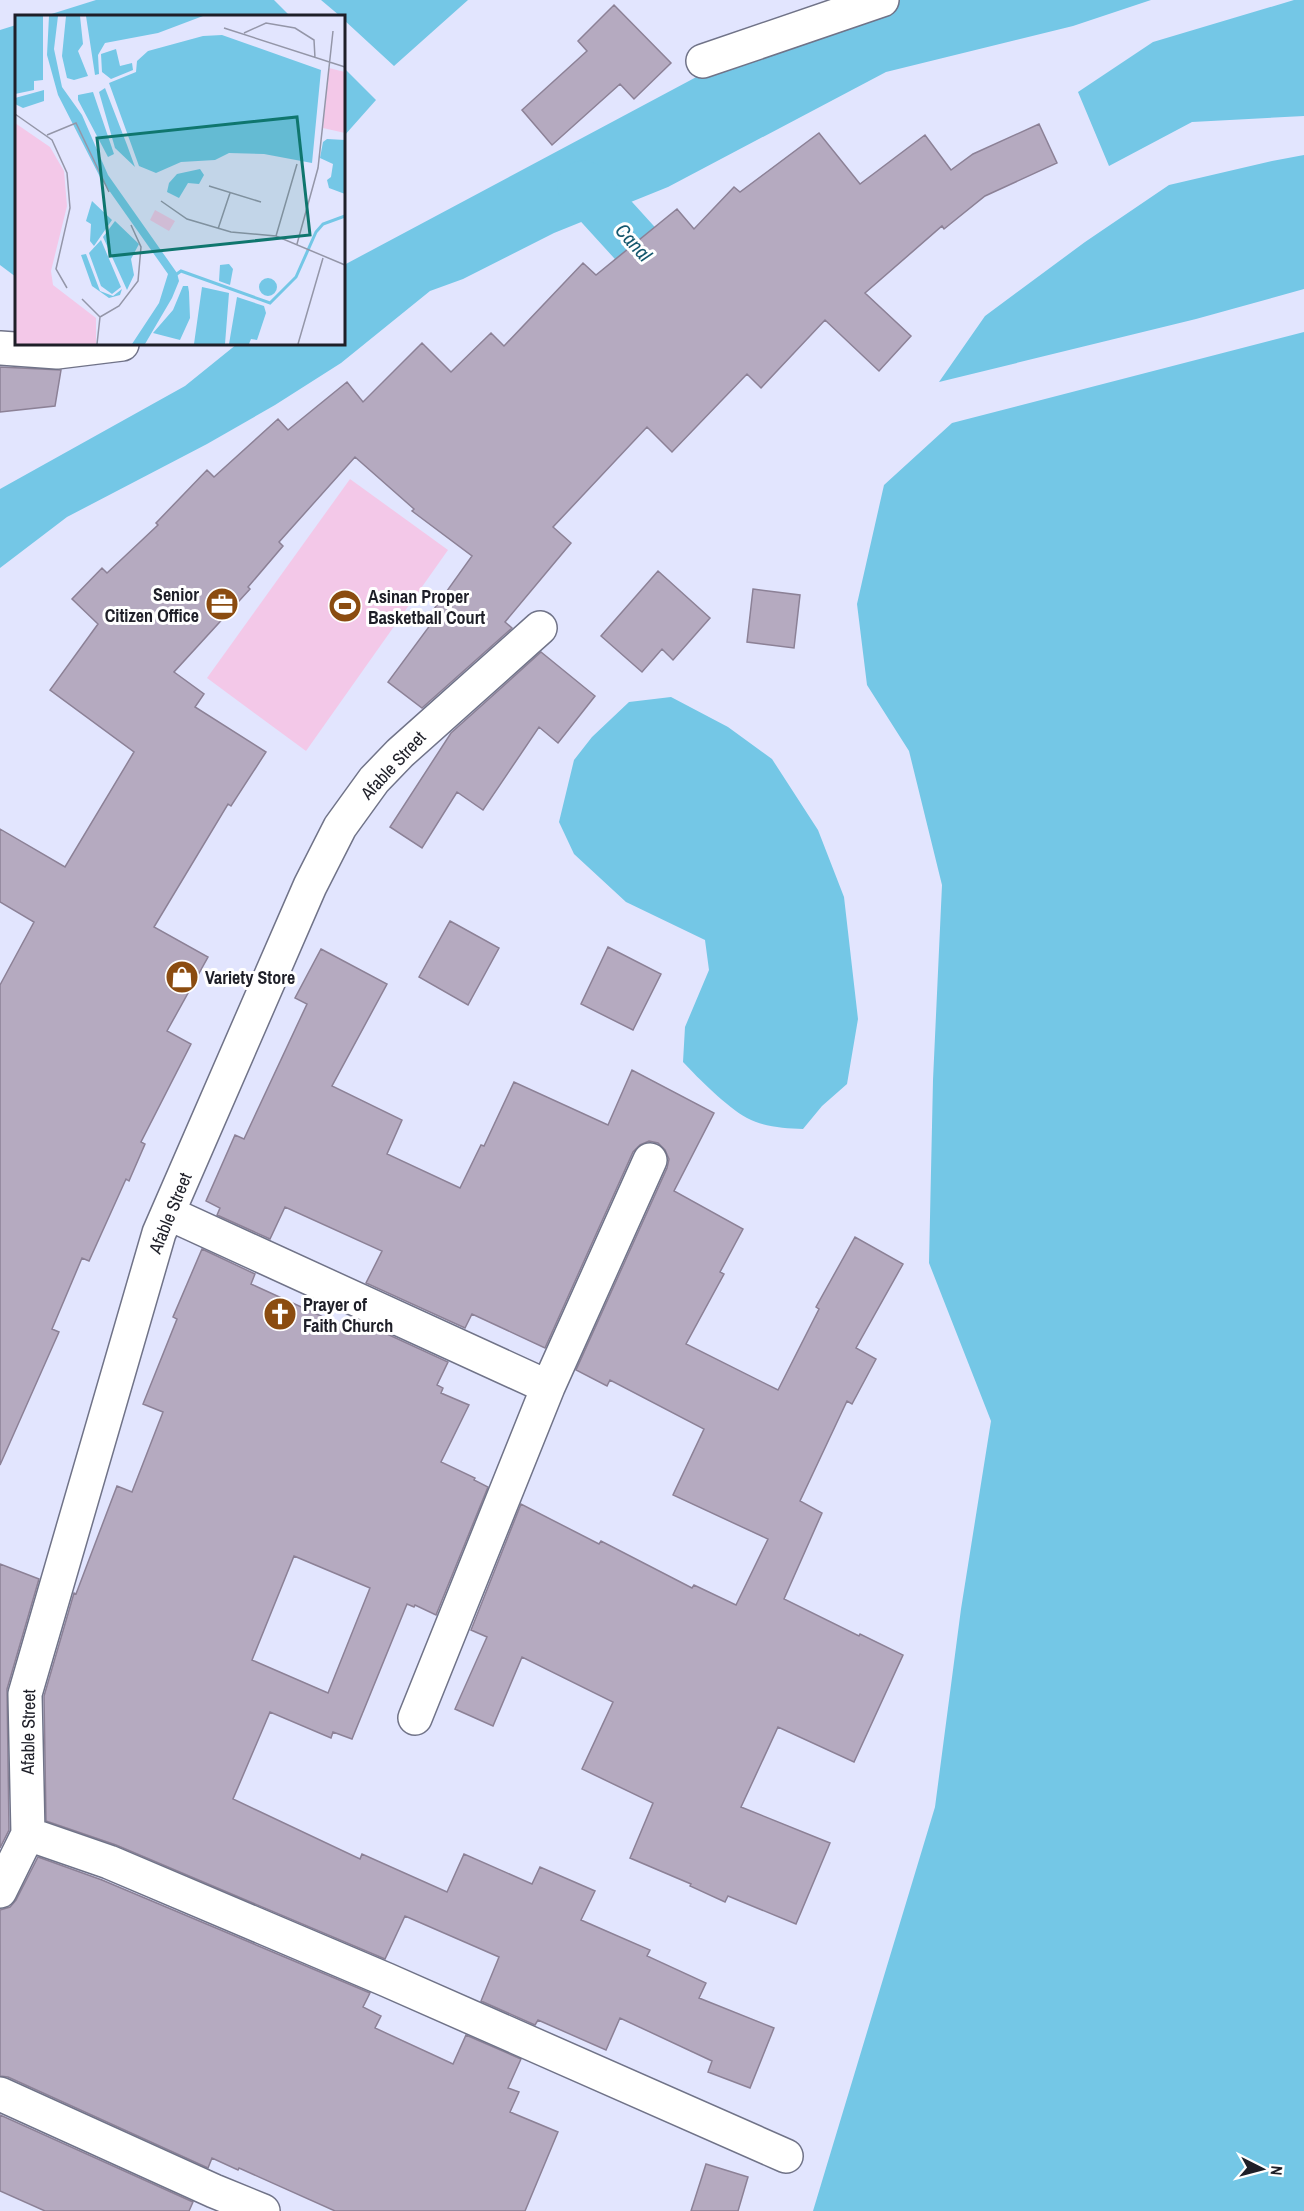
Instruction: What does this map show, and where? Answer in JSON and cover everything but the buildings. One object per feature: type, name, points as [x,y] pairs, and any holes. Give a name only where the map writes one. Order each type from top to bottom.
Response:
[{"type":"street","points":[[703,61],[882,0]]},
{"type":"street","points":[[0,348],[57,352],[114,345]]},
{"type":"street","name":"Afable Street","points":[[0,1891],[28,1834],[25,1694],[159,1233],[310,886],[340,827],[374,780],[400,753],[540,628]]},
{"type":"street","points":[[415,1718],[548,1386],[650,1160]]},
{"type":"street","points":[[168,1213],[548,1386]]},
{"type":"street","points":[[28,1834],[109,1862],[365,1971],[786,2156]]},
{"type":"street","points":[[0,2094],[263,2211]]},
{"type":"shaded area","points":[[350,479],[448,550],[306,751],[207,678]]},
{"type":"water","points":[[96,0],[274,0],[289,15],[48,15]]},
{"type":"water","points":[[321,0],[468,0],[394,66],[345,21],[345,15],[339,15]]},
{"type":"water","points":[[834,0],[1151,0],[1073,26],[886,72],[668,187],[554,233],[463,279],[430,291],[341,363],[275,405],[207,444],[67,517],[0,568],[0,489],[185,386],[236,345],[345,345],[345,264],[732,58]]},
{"type":"water","points":[[1294,0],[1304,0],[1304,116],[1192,122],[1109,166],[1078,92],[1153,42]]},
{"type":"water","points":[[15,25],[15,276],[0,265],[0,30]]},
{"type":"water","points":[[345,69],[376,100],[345,135]]},
{"type":"water","points":[[1304,155],[1304,289],[1196,319],[939,382],[985,316],[1085,242],[1169,185]]},
{"type":"water","points":[[1304,332],[1304,2211],[813,2211],[935,1807],[961,1609],[991,1421],[929,1263],[933,1080],[942,885],[909,751],[867,685],[857,604],[884,485],[952,423]]},
{"type":"water","points":[[671,697],[728,727],[772,759],[818,830],[844,897],[858,1019],[847,1084],[822,1106],[803,1129],[767,1125],[747,1118],[722,1100],[683,1062],[685,1027],[709,970],[705,940],[626,902],[574,854],[559,822],[574,760],[592,737],[629,702]]},
{"type":"waterway","name":"Canal","points":[[583,186],[683,296]]},
{"type":"place","name":"Senior Citizen Office","points":[[222,604]]},
{"type":"place","name":"Asinan Proper Basketball Court","points":[[345,606]]},
{"type":"place","name":"Variety Store","points":[[182,977]]},
{"type":"place","name":"Prayer of Faith Church","points":[[280,1314]]}]
